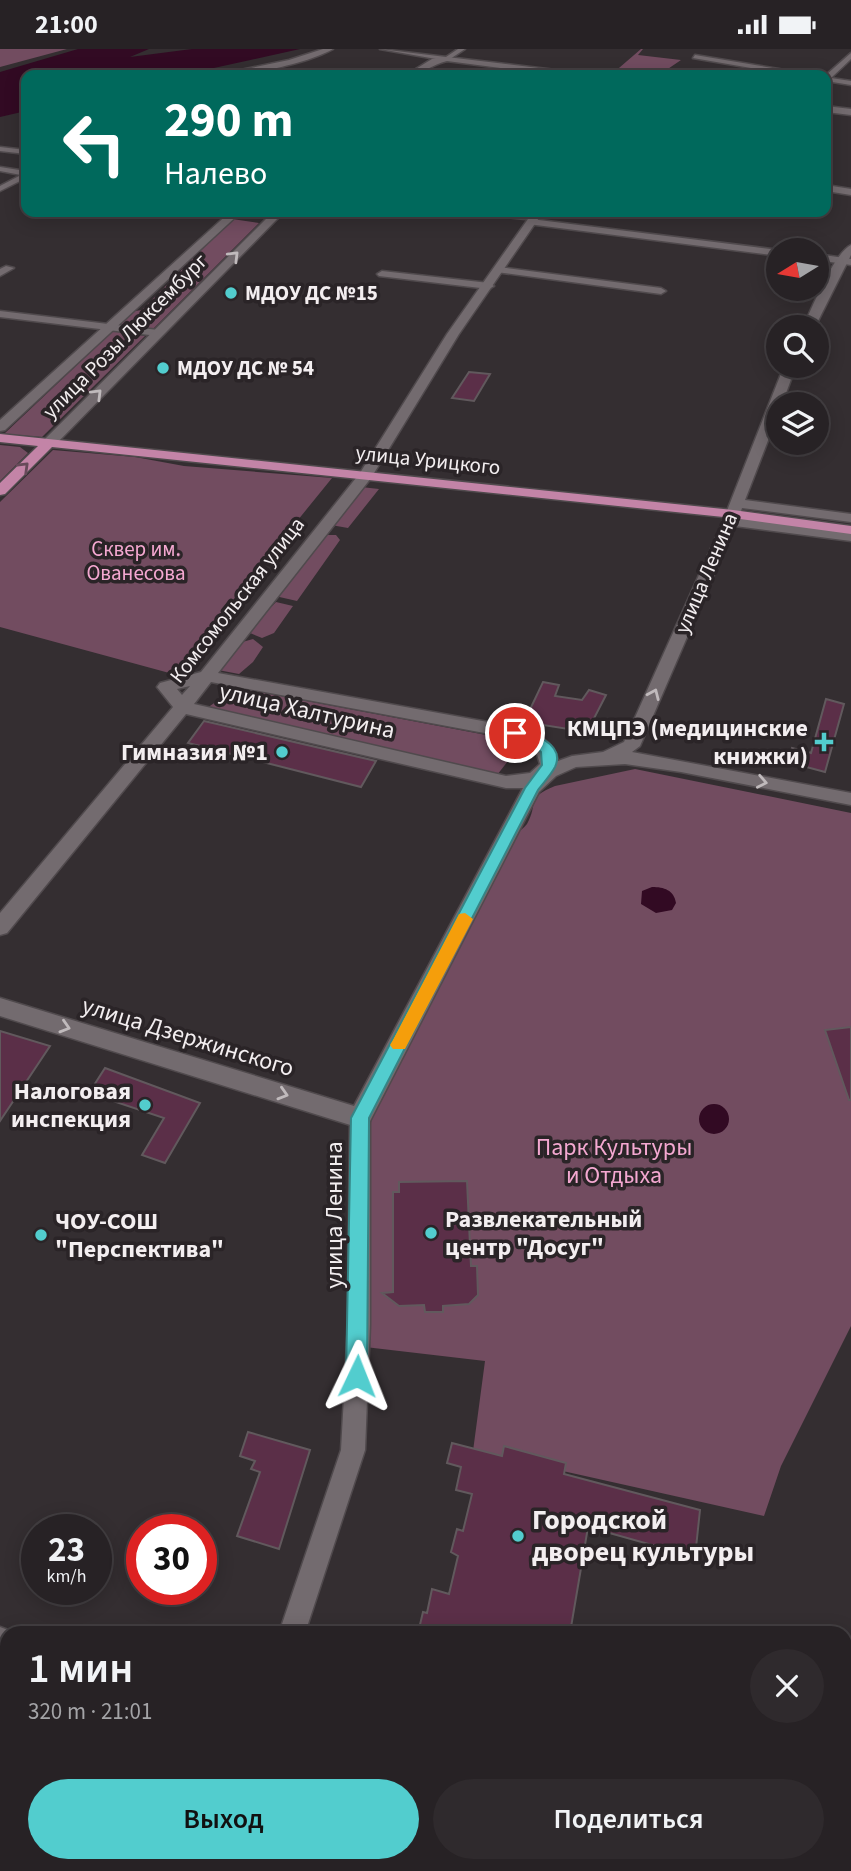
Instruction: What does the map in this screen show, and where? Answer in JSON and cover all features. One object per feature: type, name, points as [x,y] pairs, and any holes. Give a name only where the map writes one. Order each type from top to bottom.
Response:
[{"type":"main road","points":[[442,69],[450,63],[447,59]]},
{"type":"main road","points":[[419,70],[435,61],[447,59],[533,70]]},
{"type":"main road","points":[[831,110],[851,112]]},
{"type":"main road","points":[[831,189],[851,192]]},
{"type":"main road","name":"улица Розы Люксембург","points":[[0,427],[231,217]]},
{"type":"main road","name":"улица Розы Люксембург","points":[[0,491],[274,217]]},
{"type":"main road","name":"Комсомольская улица","points":[[205,676],[366,475],[453,334],[535,217]]},
{"type":"main road","points":[[816,315],[847,261],[851,248]]},
{"type":"main road","name":"улица Ленина","points":[[598,759],[622,752],[631,746],[733,513],[785,378]]},
{"type":"main road","name":"улица Урицкого","points":[[0,438],[733,513],[851,530]]},
{"type":"main road","name":"улица Урицкого","points":[[733,513],[851,518]]},
{"type":"main road","name":"улица Урицкого","points":[[733,513],[851,537]]},
{"type":"main road","name":"улица Халтурина","points":[[538,781],[550,757],[547,750],[534,739],[515,733],[205,676],[166,687],[182,707],[506,782],[538,781],[565,765],[598,759],[637,758],[851,799]]},
{"type":"main road","name":"Комсомольская улица","points":[[0,927],[182,707]]},
{"type":"main road","name":"улица Ленина","points":[[360,1118],[538,781]]},
{"type":"main road","name":"улица Дзержинского","points":[[0,1007],[360,1118]]},
{"type":"street","points":[[247,70],[290,62],[329,49]]},
{"type":"street","points":[[383,49],[447,59],[462,49]]},
{"type":"street","points":[[831,74],[851,54]]},
{"type":"street","points":[[695,57],[773,70]]},
{"type":"street","points":[[290,62],[310,66]]},
{"type":"street","points":[[831,80],[851,83]]},
{"type":"street","points":[[0,149],[21,151]]},
{"type":"street","points":[[0,169],[21,173]]},
{"type":"street","points":[[0,189],[21,177]]},
{"type":"street","points":[[535,217],[766,251]]},
{"type":"street","points":[[499,270],[661,291]]},
{"type":"street","points":[[382,274],[489,286]]},
{"type":"street","points":[[0,314],[158,333]]},
{"type":"street","name":"улица Ленина","points":[[294,1626],[353,1450],[359,1325],[360,1118]]},
{"type":"green space","points":[[0,49],[67,49],[0,67]]},
{"type":"green space","points":[[641,49],[638,55],[681,60],[666,70],[617,70]]},
{"type":"green space","points":[[232,219],[259,223],[153,329],[120,325],[135,311],[142,310]]},
{"type":"green space","points":[[113,331],[145,336],[42,437],[4,434]]},
{"type":"green space","points":[[0,445],[20,447],[28,453],[0,481]]},
{"type":"green space","name":"Сквер им. Ованесова","points":[[53,450],[135,457],[184,466],[332,478],[173,674],[0,627],[0,502]]},
{"type":"green space","points":[[361,487],[379,489],[348,528],[331,525]]},
{"type":"green space","points":[[336,535],[340,540],[297,601],[275,596],[322,537]]},
{"type":"green space","points":[[276,602],[293,606],[274,633],[262,638],[250,633],[249,630]]},
{"type":"green space","points":[[253,639],[263,647],[253,662],[239,674],[218,670],[239,643]]},
{"type":"green space","points":[[244,689],[523,742],[497,775],[207,708],[223,697],[241,696]]},
{"type":"green space","name":"Парк Культуры и Отдыха","points":[[635,769],[851,813],[851,1326],[781,1466],[764,1516],[473,1451],[485,1361],[365,1347],[369,1134],[372,1115],[514,836],[527,824],[536,798],[555,786]]},
{"type":"shaded area","points":[[78,49],[149,49],[130,57],[192,49],[300,49],[205,70],[21,70],[21,112],[0,117],[0,72]]},
{"type":"shaded area","points":[[652,887],[671,892],[676,903],[672,910],[656,913],[641,904],[642,891]]},
{"type":"shaded area","points":[[714,1104],[725,1108],[729,1119],[725,1130],[714,1134],[703,1130],[699,1119],[703,1108]]},
{"type":"building","points":[[469,372],[490,374],[474,401],[452,398]]},
{"type":"building","points":[[543,682],[559,685],[555,696],[582,700],[589,690],[606,695],[587,732],[524,722]]},
{"type":"building","name":"КМЦПЭ (медицинские книжки)","points":[[826,699],[844,704],[825,772],[788,762],[792,748],[811,753]]},
{"type":"building","name":"Гимназия №1","points":[[204,721],[376,761],[361,787],[188,743]]},
{"type":"building","points":[[851,1027],[851,1100],[849,1100],[825,1030]]},
{"type":"building","points":[[0,1031],[50,1046],[0,1121]]},
{"type":"building","points":[[105,1068],[200,1103],[165,1163],[142,1155],[164,1118],[89,1093]]},
{"type":"building","name":"Развлекательный центр \"Досуг\"","points":[[467,1181],[471,1266],[477,1266],[478,1295],[469,1304],[443,1306],[443,1312],[425,1312],[424,1305],[399,1306],[382,1293],[393,1292],[393,1192],[399,1192],[399,1182]]},
{"type":"building","points":[[248,1432],[310,1450],[279,1549],[237,1536],[260,1472],[251,1469],[255,1461],[240,1456]]},
{"type":"building","name":"Городской дворец культуры","points":[[452,1443],[502,1456],[504,1446],[566,1463],[564,1474],[700,1510],[695,1557],[588,1527],[571,1626],[420,1626],[423,1612],[427,1613],[432,1589],[449,1594],[458,1556],[451,1552],[457,1529],[463,1531],[472,1494],[456,1490],[461,1467],[447,1463]]},
{"type":"slow traffic","points":[[399,1045],[465,919]]},
{"type":"place","name":"МДОУ ДС №15","points":[[231,293]]},
{"type":"place","name":"МДОУ ДС № 54","points":[[163,368]]},
{"type":"place","name":"КМЦПЭ (медицинские книжки)","points":[[824,742]]},
{"type":"place","name":"Гимназия №1","points":[[282,752]]},
{"type":"place","name":"Налоговая инспекция","points":[[145,1105]]},
{"type":"place","name":"Развлекательный центр \"Досуг\"","points":[[431,1233]]},
{"type":"place","name":"ЧОУ-СОШ \"Перспектива\"","points":[[41,1235]]},
{"type":"place","name":"Городской дворец культуры","points":[[518,1536]]},
{"type":"route","points":[[357,1376],[362,1162],[360,1118],[532,788],[549,766],[550,757],[539,742],[515,733]]}]
